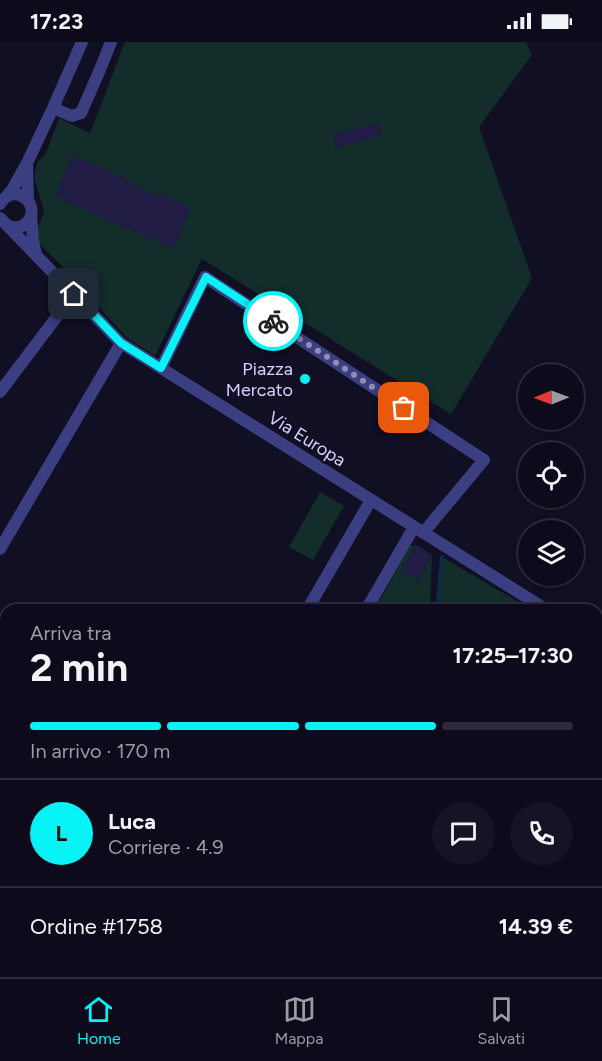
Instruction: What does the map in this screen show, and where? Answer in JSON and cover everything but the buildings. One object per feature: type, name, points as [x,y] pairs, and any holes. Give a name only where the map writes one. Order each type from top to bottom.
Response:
[{"type":"street","points":[[2,200],[12,190],[27,163],[82,42]]},
{"type":"street","points":[[53,108],[72,116],[81,113],[111,42]]},
{"type":"street","points":[[27,163],[28,200]]},
{"type":"street","points":[[2,200],[15,194],[28,200],[31,205],[36,256]]},
{"type":"street","points":[[3,222],[16,228],[29,220],[31,215]]},
{"type":"street","name":"Via Europa","points":[[3,222],[121,343],[537,604]]},
{"type":"street","points":[[161,368],[206,277],[484,460],[419,530],[370,604]]},
{"type":"street","points":[[0,392],[74,294]]},
{"type":"street","points":[[0,549],[121,343]]},
{"type":"street","points":[[310,604],[371,500]]},
{"type":"green space","points":[[125,42],[526,42],[532,55],[479,127],[532,278],[451,414],[202,259],[155,356],[126,337],[37,241],[37,231],[44,211],[34,177],[37,163],[46,153],[59,118],[90,133]]},
{"type":"green space","points":[[320,492],[344,506],[313,560],[289,547]]},
{"type":"green space","points":[[417,545],[401,570],[418,581],[432,555],[430,604],[377,604],[410,546]]},
{"type":"green space","points":[[442,557],[522,604],[437,604]]},
{"type":"waterway","points":[[438,604],[442,557]]},
{"type":"way so far","points":[[273,321],[404,408]]},
{"type":"place","name":"Piazza Mercato","points":[[305,379]]},
{"type":"route","points":[[74,294],[121,343],[161,368],[206,277],[273,321]]}]
